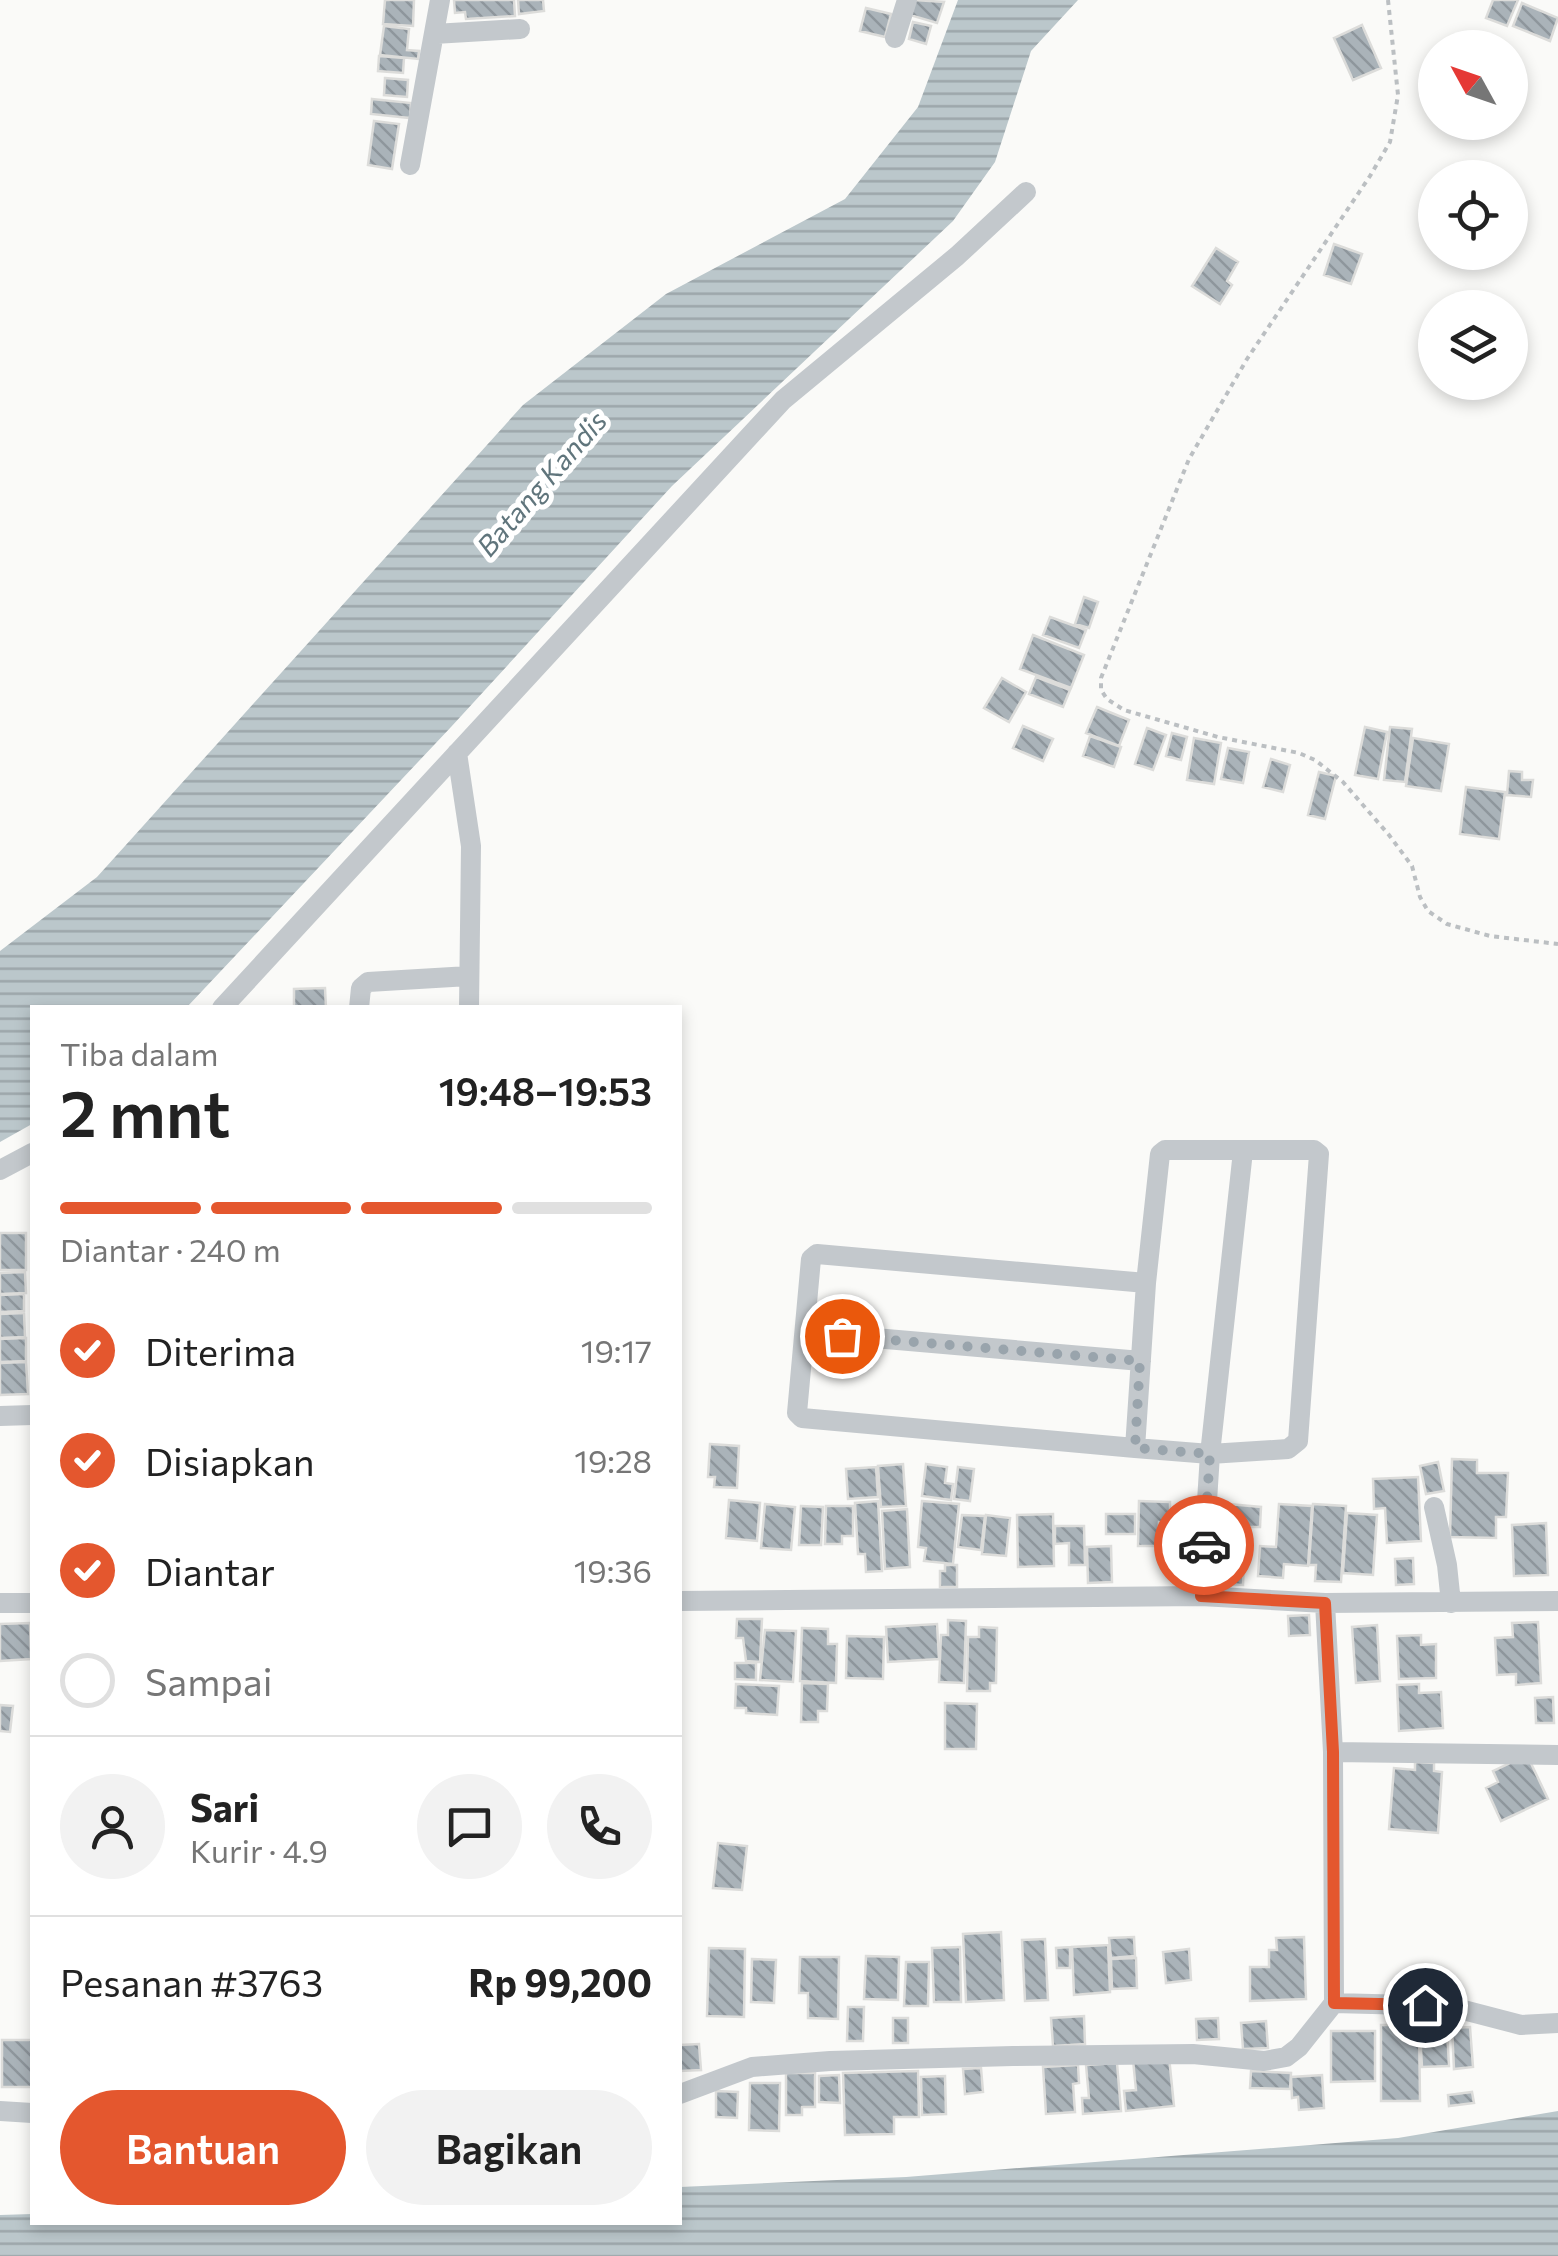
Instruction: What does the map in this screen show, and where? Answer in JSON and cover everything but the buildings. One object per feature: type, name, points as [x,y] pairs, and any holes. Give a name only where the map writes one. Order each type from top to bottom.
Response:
[{"type":"street","points":[[410,165],[440,0]]},
{"type":"street","points":[[895,38],[907,0]]},
{"type":"street","points":[[434,34],[520,29]]},
{"type":"street","points":[[225,1005],[783,400],[984,232],[1026,192]]},
{"type":"street","points":[[457,754],[471,846],[469,1005]]},
{"type":"street","points":[[359,1005],[362,988],[378,979],[469,976]]},
{"type":"street","points":[[1135,1448],[1146,1283],[1160,1154],[1165,1150],[1314,1150],[1319,1154],[1298,1441],[1288,1450],[1210,1454],[1135,1448],[802,1418],[797,1413],[811,1260],[817,1254],[1146,1283]]},
{"type":"street","points":[[1201,1596],[1210,1454],[1244,1151]]},
{"type":"street","points":[[0,1170],[30,1154]]},
{"type":"street","points":[[805,1332],[1140,1361]]},
{"type":"street","points":[[0,1416],[30,1415]]},
{"type":"street","points":[[1434,1507],[1451,1603]]},
{"type":"street","points":[[682,1600],[1201,1596],[1325,1603],[1558,1600]]},
{"type":"street","points":[[0,1603],[30,1604]]},
{"type":"street","points":[[682,2093],[752,2067],[830,2061],[1193,2054],[1272,2060],[1286,2057],[1334,2003],[1333,1752],[1325,1603]]},
{"type":"street","points":[[1333,1752],[1558,1755]]},
{"type":"street","points":[[1334,2003],[1448,2006],[1521,2026],[1558,2023]]},
{"type":"street","points":[[0,2111],[30,2114]]},
{"type":"path","points":[[1388,0],[1398,95],[1390,142],[1246,359],[1189,460],[1101,678],[1101,690],[1107,700],[1124,710],[1218,737],[1299,752],[1315,760],[1362,802],[1404,854],[1416,876],[1420,897],[1437,919],[1490,936],[1558,944]]},
{"type":"water","name":"Batang Kandis","points":[[958,0],[1078,0],[1031,51],[995,162],[953,221],[672,486],[189,1005],[30,1005],[30,1125],[0,1142],[0,951],[97,877],[523,405],[666,294],[845,199],[918,107]]},
{"type":"water","points":[[1558,2111],[1558,2256],[0,2256],[0,2215],[30,2214],[30,2225],[682,2225],[682,2187],[906,2177],[1398,2138]]},
{"type":"way so far","points":[[842,1336],[1140,1361],[1135,1448],[1210,1454],[1204,1545]]},
{"type":"route","points":[[1204,1545],[1201,1596],[1325,1603],[1333,1752],[1334,2003],[1425,2005]]}]
